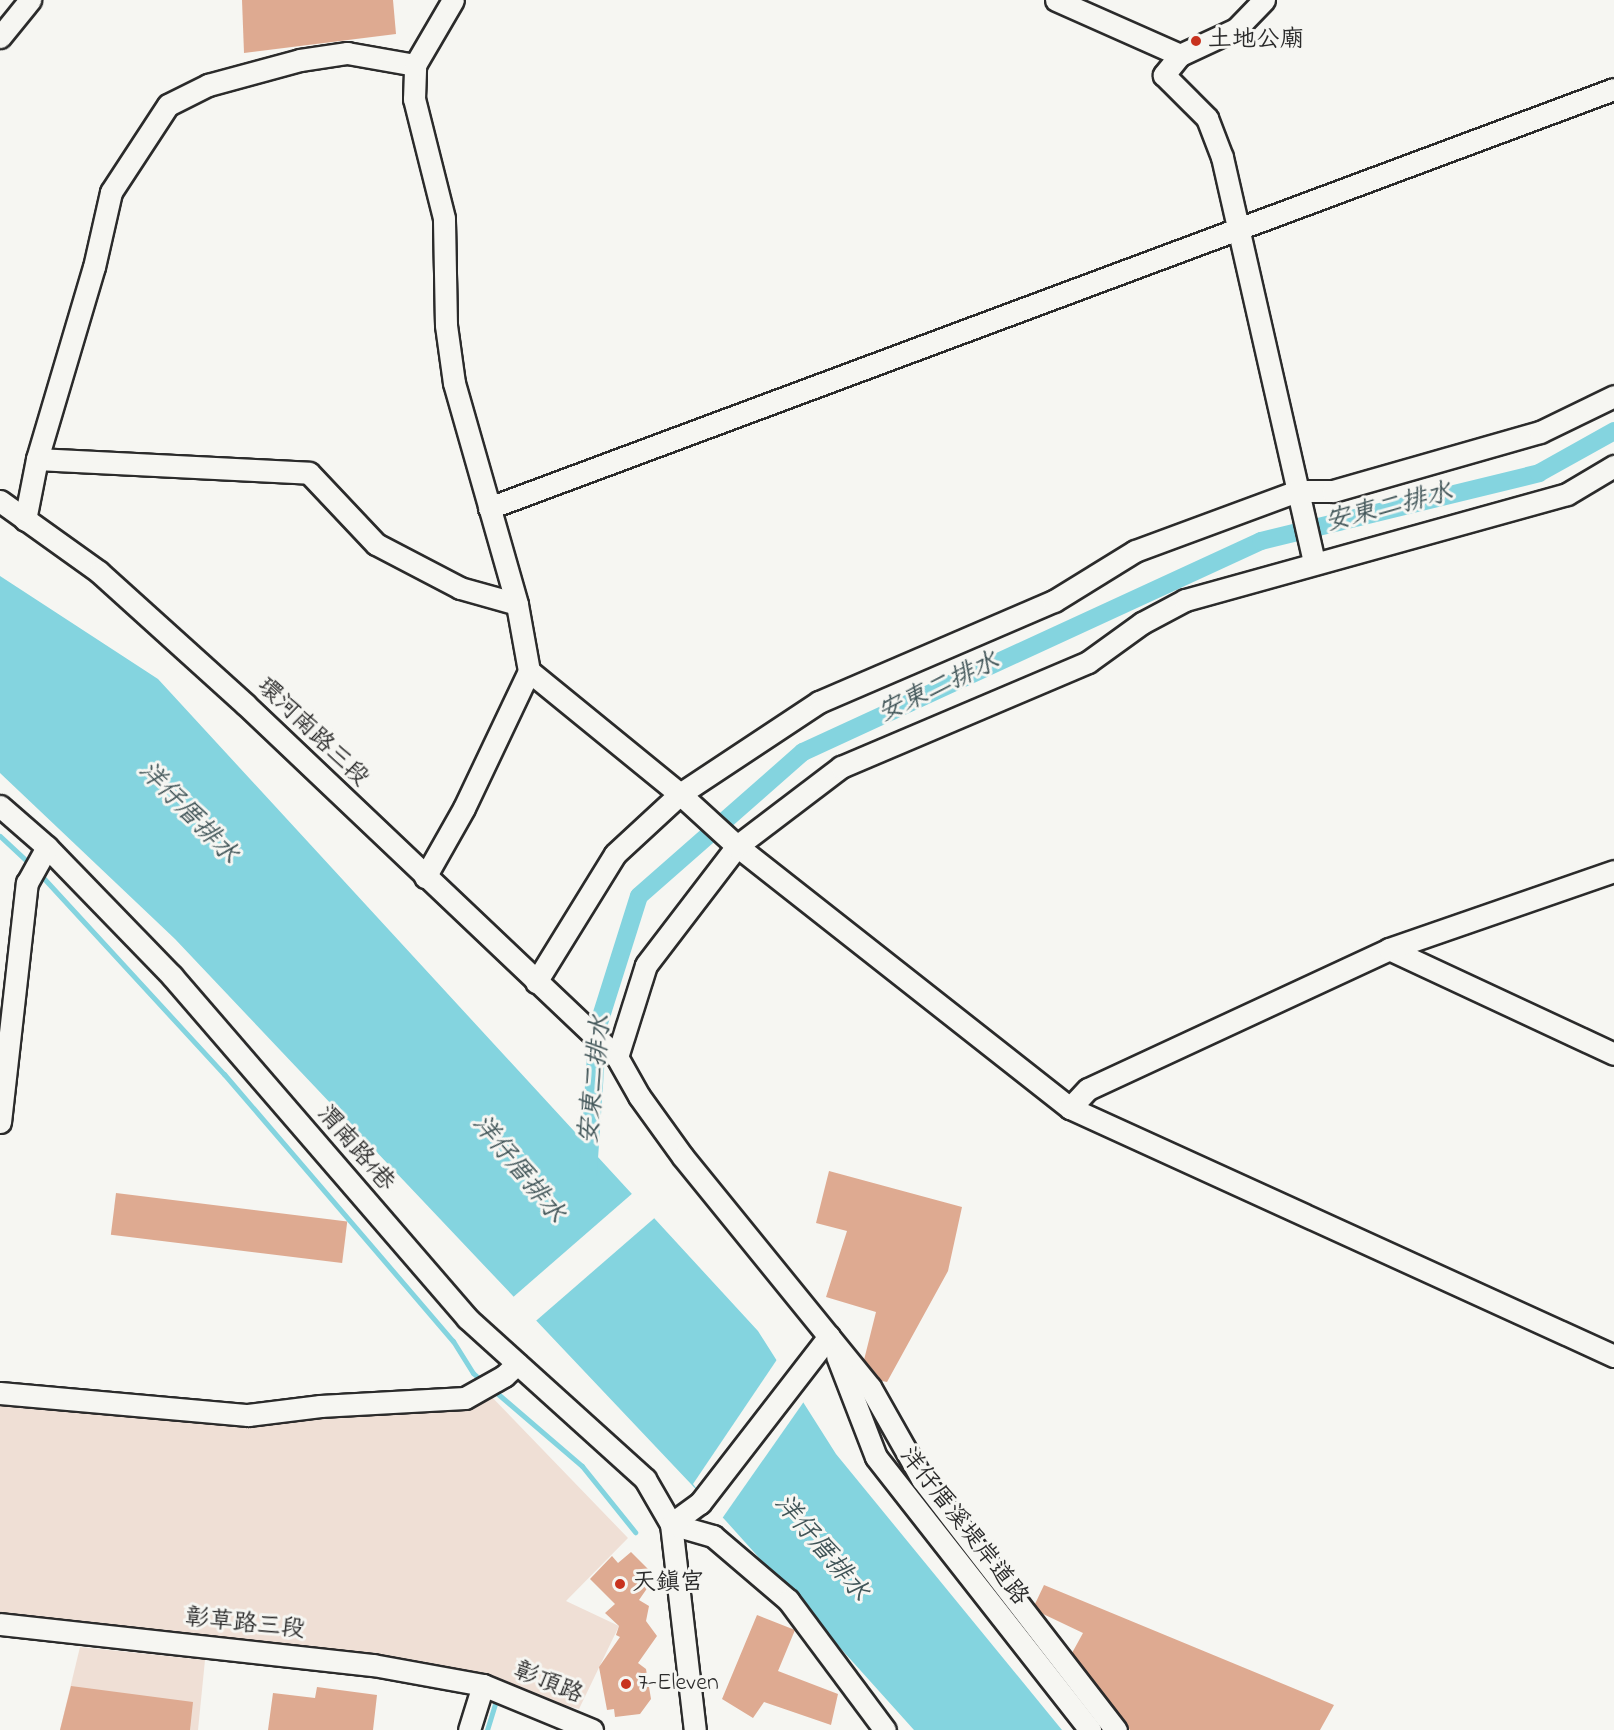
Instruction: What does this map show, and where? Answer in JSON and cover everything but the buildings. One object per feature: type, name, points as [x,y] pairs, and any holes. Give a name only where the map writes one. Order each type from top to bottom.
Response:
[{"type":"street","points":[[0,37],[30,0]]},
{"type":"street","points":[[425,877],[464,808],[529,671],[517,604],[454,383],[446,326],[444,218],[414,99],[415,65],[453,0]]},
{"type":"street","points":[[1056,0],[1172,65],[1207,118],[1222,157],[1240,231],[1314,562]]},
{"type":"street","points":[[1172,65],[1236,29],[1264,0]]},
{"type":"street","points":[[25,520],[37,459],[94,267],[111,192],[168,105],[208,85],[300,60],[347,53],[415,65]]},
{"type":"street","points":[[489,507],[1240,231],[1614,89]]},
{"type":"street","points":[[536,982],[615,854],[685,798],[819,702],[1054,601],[1135,551],[1298,496],[1333,491],[1540,432],[1614,396]]},
{"type":"street","points":[[37,459],[309,473],[376,544],[460,588],[517,604]]},
{"type":"street","points":[[617,1057],[646,965],[732,841],[841,767],[1088,662],[1142,623],[1185,600],[1314,562],[1567,494],[1614,466]]},
{"type":"street","name":"環河南路三段","points":[[0,501],[99,572],[245,704],[552,998],[617,1057],[639,1096],[683,1157],[870,1387],[922,1479],[1116,1730]]},
{"type":"street","points":[[529,671],[685,798],[732,841],[1070,1108],[1614,1356]]},
{"type":"street","name":"渭南路1巷","points":[[0,807],[47,847],[172,976],[467,1318],[645,1479],[671,1524]]},
{"type":"street","points":[[0,1122],[27,883],[47,847]]},
{"type":"street","points":[[1070,1108],[1088,1089],[1389,949],[1614,871]]},
{"type":"street","points":[[1389,949],[1614,1054]]},
{"type":"street","points":[[671,1524],[700,1503],[829,1336]]},
{"type":"street","name":"洋仔厝溪堤岸道路","points":[[829,1336],[876,1457],[1090,1730]]},
{"type":"street","points":[[0,1393],[248,1415],[320,1406],[465,1398],[504,1376],[517,1364]]},
{"type":"street","points":[[671,1524],[695,1730]]},
{"type":"street","points":[[671,1524],[713,1536],[789,1600],[885,1730]]},
{"type":"street","name":"彰草路三段","points":[[0,1624],[373,1665],[483,1685]]},
{"type":"street","points":[[470,1730],[483,1685]]},
{"type":"street","name":"彰頂路","points":[[483,1685],[592,1730]]},
{"type":"shaded area","points":[[487,1392],[628,1538],[566,1601],[619,1626],[579,1709],[483,1685],[0,1628],[0,1393],[248,1415]]},
{"type":"shaded area","points":[[80,1647],[205,1660],[198,1730],[60,1730]]},
{"type":"water","name":"洋仔厝排水","points":[[0,576],[158,679],[758,1331],[836,1454],[1062,1730],[914,1730],[726,1521],[175,939],[0,773]]},
{"type":"pier","points":[[634,1192],[656,1217],[533,1324],[511,1299]]},
{"type":"pier","points":[[778,1358],[805,1400],[721,1520],[693,1484]]},
{"type":"waterway","name":"安東二排水","points":[[588,1173],[598,1026],[639,896],[803,752],[1261,541],[1539,473],[1614,431]]},
{"type":"waterway","points":[[0,836],[31,865]]},
{"type":"waterway","points":[[38,872],[224,1074],[453,1341],[473,1373],[483,1382]]},
{"type":"waterway","points":[[491,1388],[582,1466],[635,1532]]},
{"type":"waterway","points":[[487,1730],[495,1704]]},
{"type":"place","name":"土地公廟","points":[[1196,41]]},
{"type":"place","name":"天鎮宮","points":[[620,1584]]},
{"type":"place","name":"7-Eleven","points":[[626,1684]]}]
